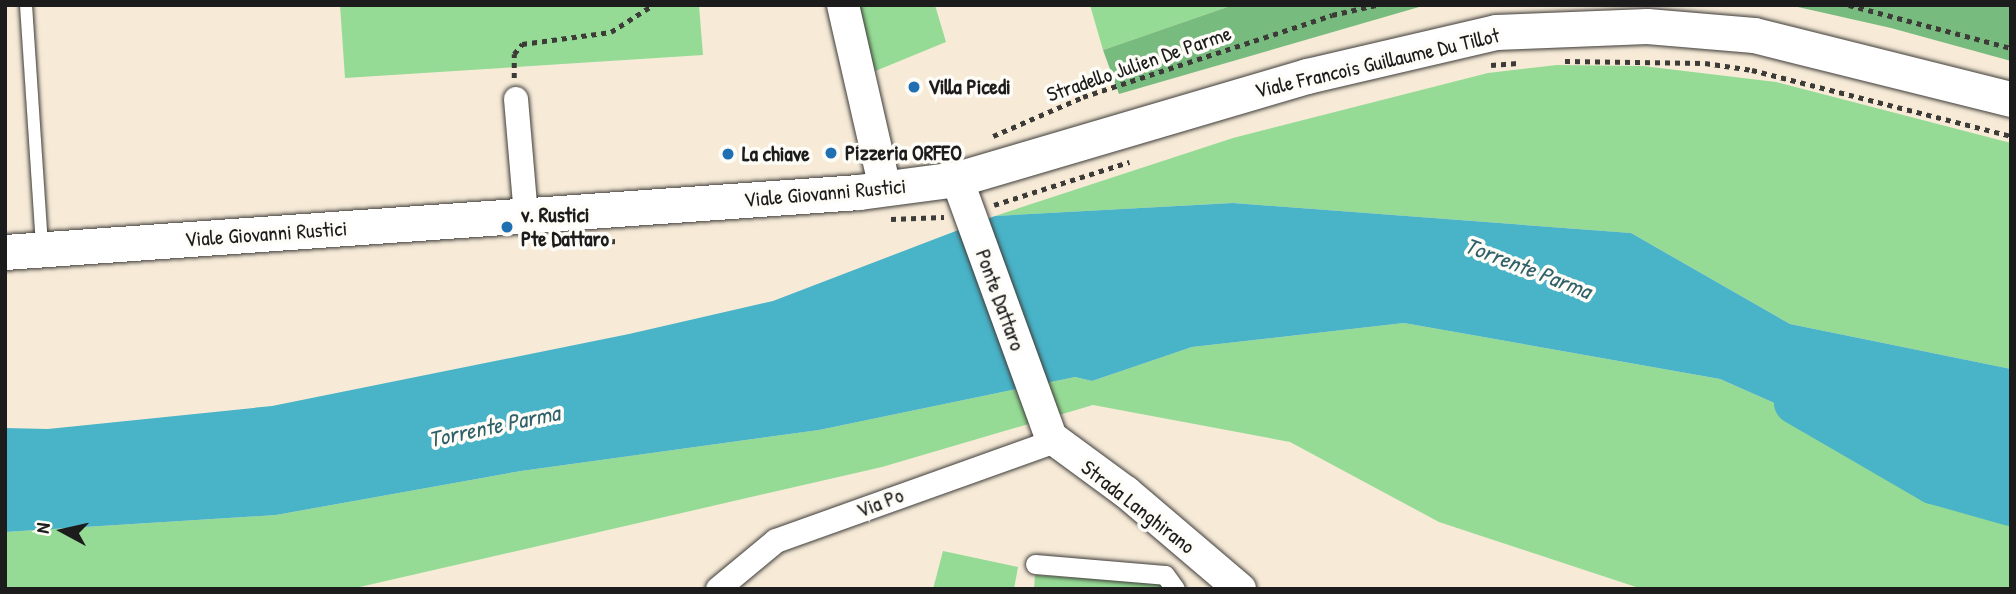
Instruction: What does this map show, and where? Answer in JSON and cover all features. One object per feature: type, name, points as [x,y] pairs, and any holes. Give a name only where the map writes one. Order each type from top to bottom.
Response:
[{"type":"main road","name":"Viale Francois Guillaume Du Tillot","points":[[976,196],[1307,76],[1496,32],[1647,26],[1754,35],[2011,99]]},
{"type":"main road","name":"Viale Giovanni Rustici","points":[[5,252],[885,188],[976,196]]},
{"type":"street","points":[[843,5],[885,188]]},
{"type":"street","points":[[516,99],[526,215]]},
{"type":"street","name":"Ponte Dattaro","points":[[976,196],[1049,431]]},
{"type":"street","name":"Via Po","points":[[718,589],[776,541],[1049,431]]},
{"type":"street","name":"Strada Langhirano","points":[[1049,431],[1240,589]]},
{"type":"street","points":[[1035,564],[1165,575],[1175,589]]},
{"type":"lane","points":[[26,5],[42,250]]},
{"type":"path","points":[[516,99],[514,54],[522,44],[611,32],[653,5]]},
{"type":"path","points":[[1332,15],[1360,5]]},
{"type":"path","name":"Stradello Julien De Parme","points":[[976,196],[977,144],[1010,128],[1083,97],[1332,15],[1376,5]]},
{"type":"path","points":[[1849,5],[2011,48]]},
{"type":"path","points":[[1482,66],[1532,61]]},
{"type":"path","points":[[1558,61],[1705,63],[1752,70],[2011,136]]},
{"type":"path","points":[[976,196],[1137,159]]},
{"type":"green space","points":[[340,5],[699,5],[703,55],[345,78]]},
{"type":"green space","points":[[858,5],[935,5],[946,42],[873,72]]},
{"type":"green space","points":[[1090,5],[1233,5],[1103,50]]},
{"type":"green space","points":[[1233,5],[1426,5],[1119,94],[1103,50]]},
{"type":"green space","points":[[1789,5],[2011,5],[2011,61],[1891,28]]},
{"type":"green space","points":[[1557,65],[1643,66],[1776,82],[2011,143],[2011,369],[1790,324],[1631,233],[1233,203],[995,216],[1233,138],[1488,73]]},
{"type":"green space","points":[[1404,323],[1720,379],[2011,507],[2011,589],[1642,589],[1439,522],[1290,442],[1093,405],[882,467],[351,589],[5,589],[5,532],[276,515],[521,471],[819,430],[1075,377],[1092,381],[1192,347]]},
{"type":"green space","points":[[943,551],[1018,567],[1014,589],[933,589]]},
{"type":"green space","points":[[1035,575],[1173,585],[1177,589],[1034,589]]},
{"type":"water","points":[[1233,203],[1631,233],[1790,324],[2011,369],[2011,507],[1720,379],[1404,323],[1192,347],[1092,381],[1075,377],[819,430],[521,471],[276,515],[5,532],[5,428],[48,429],[272,406],[629,334],[773,301],[995,216]]},
{"type":"waterway","name":"Torrente Parma","points":[[1795,403],[1933,483],[2011,505]]},
{"type":"place","name":"Villa Picedi","points":[[914,87]]},
{"type":"place","name":"Pizzeria ORFEO","points":[[831,153]]},
{"type":"place","name":"La chiave","points":[[728,154]]},
{"type":"place","name":"v. Rustici Pte Dattaro","points":[[507,227]]}]
